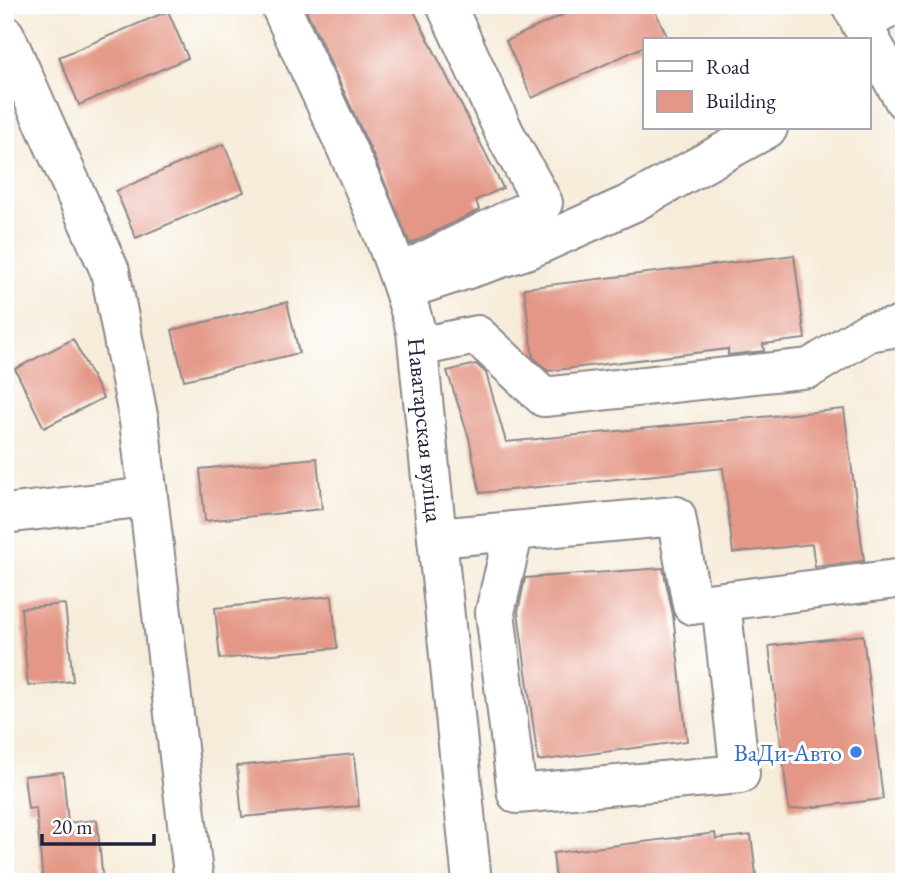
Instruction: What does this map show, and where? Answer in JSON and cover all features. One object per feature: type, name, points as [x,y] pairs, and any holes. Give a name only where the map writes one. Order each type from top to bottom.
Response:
[{"type":"street","name":"Наватарская вуліца","points":[[280,5],[379,225],[401,281],[418,347],[472,882]]},
{"type":"street","points":[[401,281],[543,203],[505,134],[446,5]]},
{"type":"street","points":[[866,38],[857,23],[895,5]]},
{"type":"street","points":[[5,35],[45,119],[110,271],[139,421],[194,882]]},
{"type":"street","points":[[870,44],[904,100]]},
{"type":"street","points":[[401,281],[529,249],[621,208],[764,130]]},
{"type":"street","points":[[418,347],[477,335],[544,397],[810,368],[868,332],[904,326]]},
{"type":"street","points":[[5,514],[147,497]]},
{"type":"street","points":[[437,538],[676,516],[692,605],[904,578]]},
{"type":"street","points":[[514,531],[495,612],[517,794],[740,774],[721,602]]},
{"type":"building","points":[[304,5],[411,5],[503,188],[476,200],[479,210],[410,244],[374,157]]},
{"type":"building","points":[[584,5],[652,5],[667,36],[643,38],[643,47],[532,98],[506,41]]},
{"type":"building","points":[[168,11],[188,58],[79,105],[59,57]]},
{"type":"building","points":[[224,144],[244,192],[136,238],[116,191]]},
{"type":"building","points":[[794,255],[805,339],[763,344],[764,351],[728,355],[728,349],[548,371],[533,357],[524,288]]},
{"type":"building","points":[[287,302],[299,353],[184,380],[172,330]]},
{"type":"building","points":[[73,339],[103,398],[44,428],[15,369]]},
{"type":"building","points":[[476,364],[486,373],[506,442],[844,409],[864,561],[815,567],[812,544],[733,553],[723,468],[480,493],[469,438],[447,371]]},
{"type":"building","points":[[317,458],[322,509],[205,521],[200,469]]},
{"type":"building","points":[[663,568],[673,615],[687,741],[538,761],[518,612],[525,578]]},
{"type":"building","points":[[332,596],[337,648],[220,659],[215,608]]},
{"type":"building","points":[[65,604],[73,681],[28,686],[21,608]]},
{"type":"building","points":[[863,635],[883,799],[789,810],[769,646]]},
{"type":"building","points":[[354,754],[359,806],[242,817],[237,766]]},
{"type":"building","points":[[63,772],[68,823],[97,820],[103,882],[43,882],[36,808],[28,809],[24,776]]},
{"type":"building","points":[[715,833],[716,839],[751,835],[757,882],[556,882],[553,853]]},
{"type":"place","name":"ВаДи-Авто","points":[[856,752]]}]
